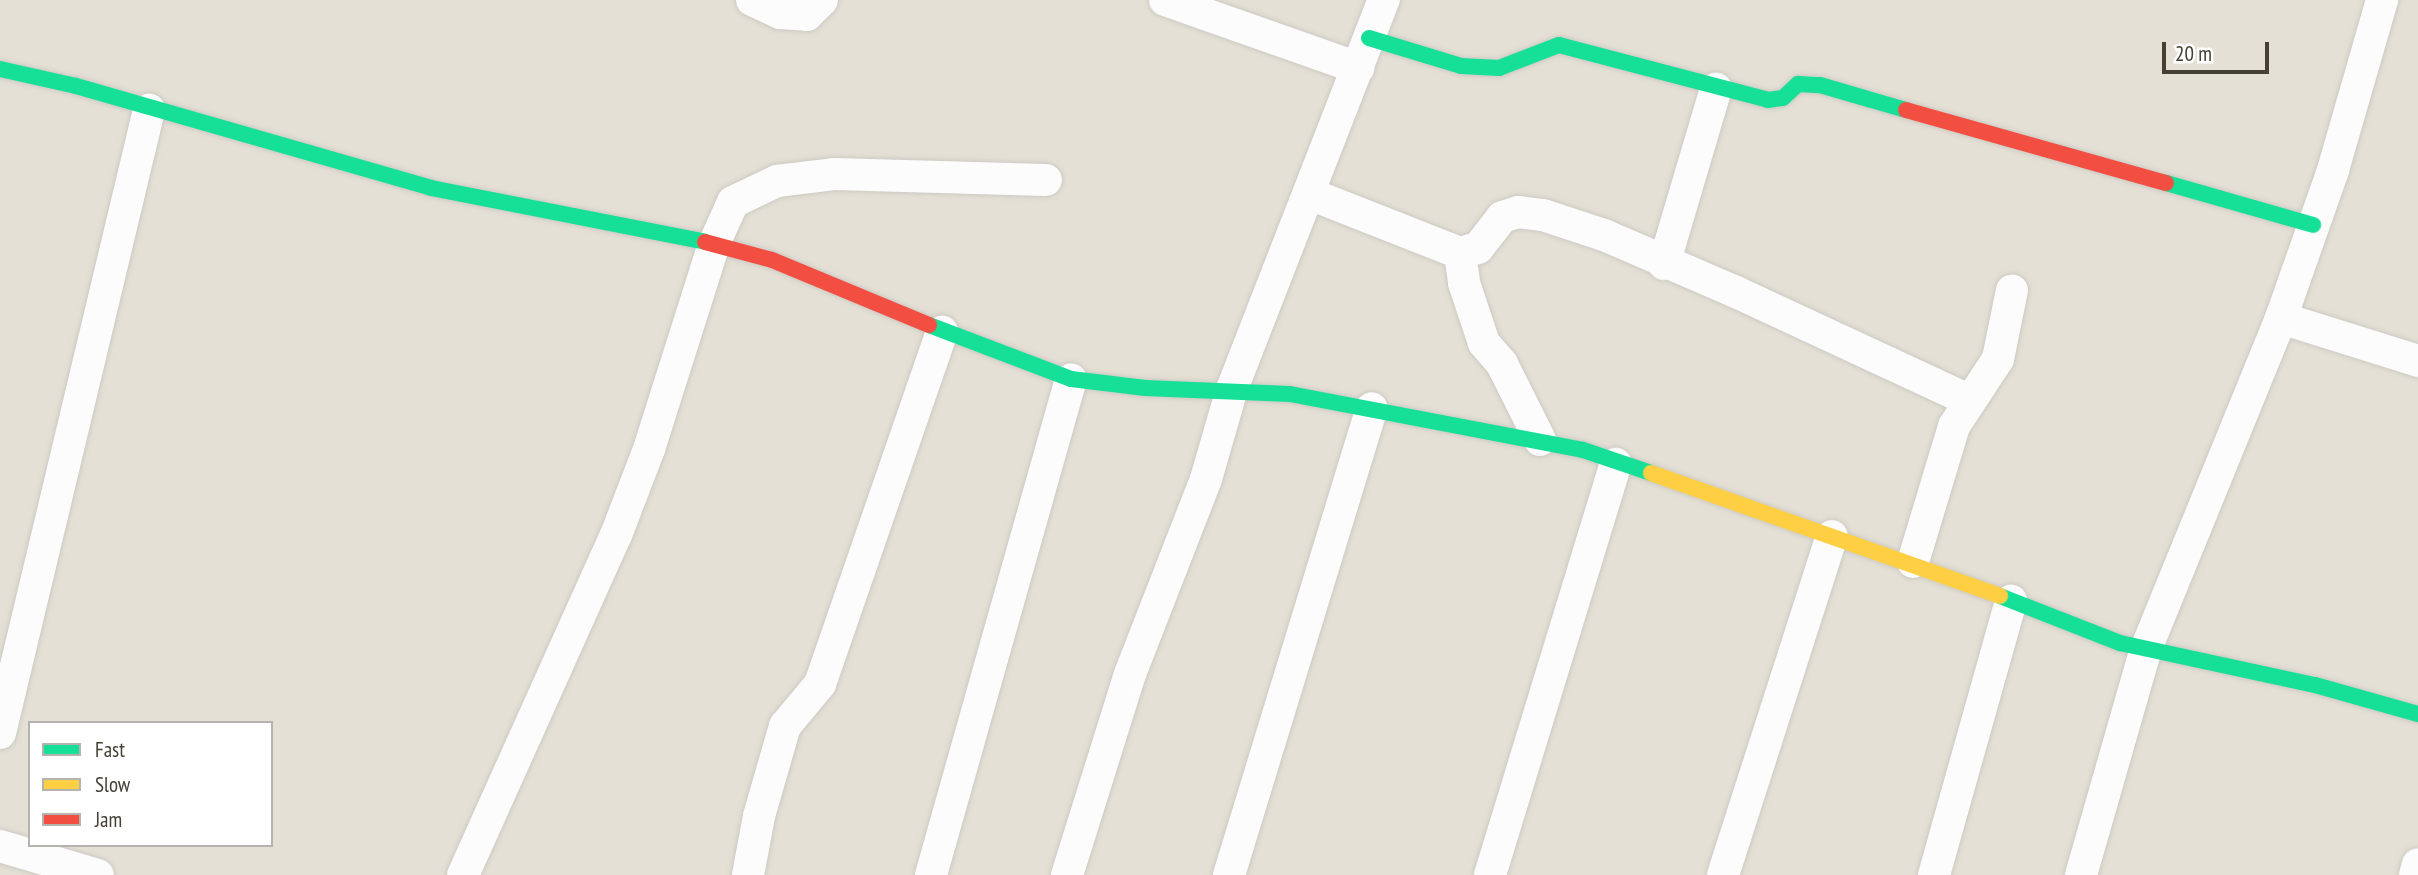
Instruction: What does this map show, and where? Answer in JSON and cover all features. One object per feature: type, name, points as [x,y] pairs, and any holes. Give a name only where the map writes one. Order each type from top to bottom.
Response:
[{"type":"street","points":[[752,0],[780,13],[807,15],[822,0]]},
{"type":"street","points":[[1067,875],[1130,674],[1206,479],[1232,389],[1384,0]]},
{"type":"street","points":[[2081,875],[2146,649],[2281,318],[2313,225],[2382,0]]},
{"type":"street","points":[[1185,3],[1358,68]]},
{"type":"street","points":[[1369,38],[1461,66],[1499,68],[1547,46],[1559,45],[1716,89],[1768,100],[1783,98],[1798,84],[1833,88],[2313,225]]},
{"type":"street","points":[[0,69],[76,86],[149,110],[431,188],[714,244],[772,260],[942,331],[1071,379],[1145,388],[1232,389],[1372,408],[1540,440],[1913,562],[2011,601],[2146,649],[2315,685],[2418,714]]},
{"type":"street","points":[[1664,264],[1716,89]]},
{"type":"street","points":[[0,733],[149,110]]},
{"type":"street","points":[[464,875],[616,535],[649,449],[714,244],[733,202],[777,181],[834,174],[1046,180]]},
{"type":"street","points":[[1310,194],[1460,253],[1478,248],[1503,217],[1518,212],[1544,215],[1604,235],[1664,264],[1736,292],[1969,400]]},
{"type":"street","points":[[1460,253],[1464,283],[1484,343],[1503,364],[1540,440]]},
{"type":"street","points":[[1913,562],[1943,456],[1969,400],[1998,359],[2012,290]]},
{"type":"street","points":[[2281,318],[2418,361]]},
{"type":"street","points":[[748,875],[759,816],[785,726],[820,684],[942,331]]},
{"type":"street","points":[[931,875],[1071,379]]},
{"type":"street","points":[[1230,875],[1372,408]]},
{"type":"street","points":[[1490,875],[1616,464]]},
{"type":"street","points":[[1723,875],[1832,536]]},
{"type":"street","points":[[1934,875],[2011,601]]},
{"type":"street","points":[[0,846],[98,875]]},
{"type":"street","points":[[2415,875],[2418,864]]},
{"type":"shaded area","points":[[0,0],[2418,0],[2418,875],[0,875]]},
{"type":"traffic: fast","points":[[1369,38],[1461,66],[1499,68],[1559,45],[1768,100],[1783,98],[1798,84],[1820,85],[1906,110]]},
{"type":"traffic: fast","points":[[0,69],[76,86],[431,188],[705,242]]},
{"type":"traffic: fast","points":[[2166,183],[2313,225]]},
{"type":"traffic: fast","points":[[929,325],[1071,379],[1145,388],[1290,394],[1583,450],[1651,473]]},
{"type":"traffic: fast","points":[[2000,596],[2120,643],[2315,685],[2418,714]]},
{"type":"traffic: slow","points":[[1651,473],[2000,596]]},
{"type":"traffic: jam","points":[[1906,110],[2166,183]]},
{"type":"traffic: jam","points":[[705,242],[772,260],[929,325]]}]
